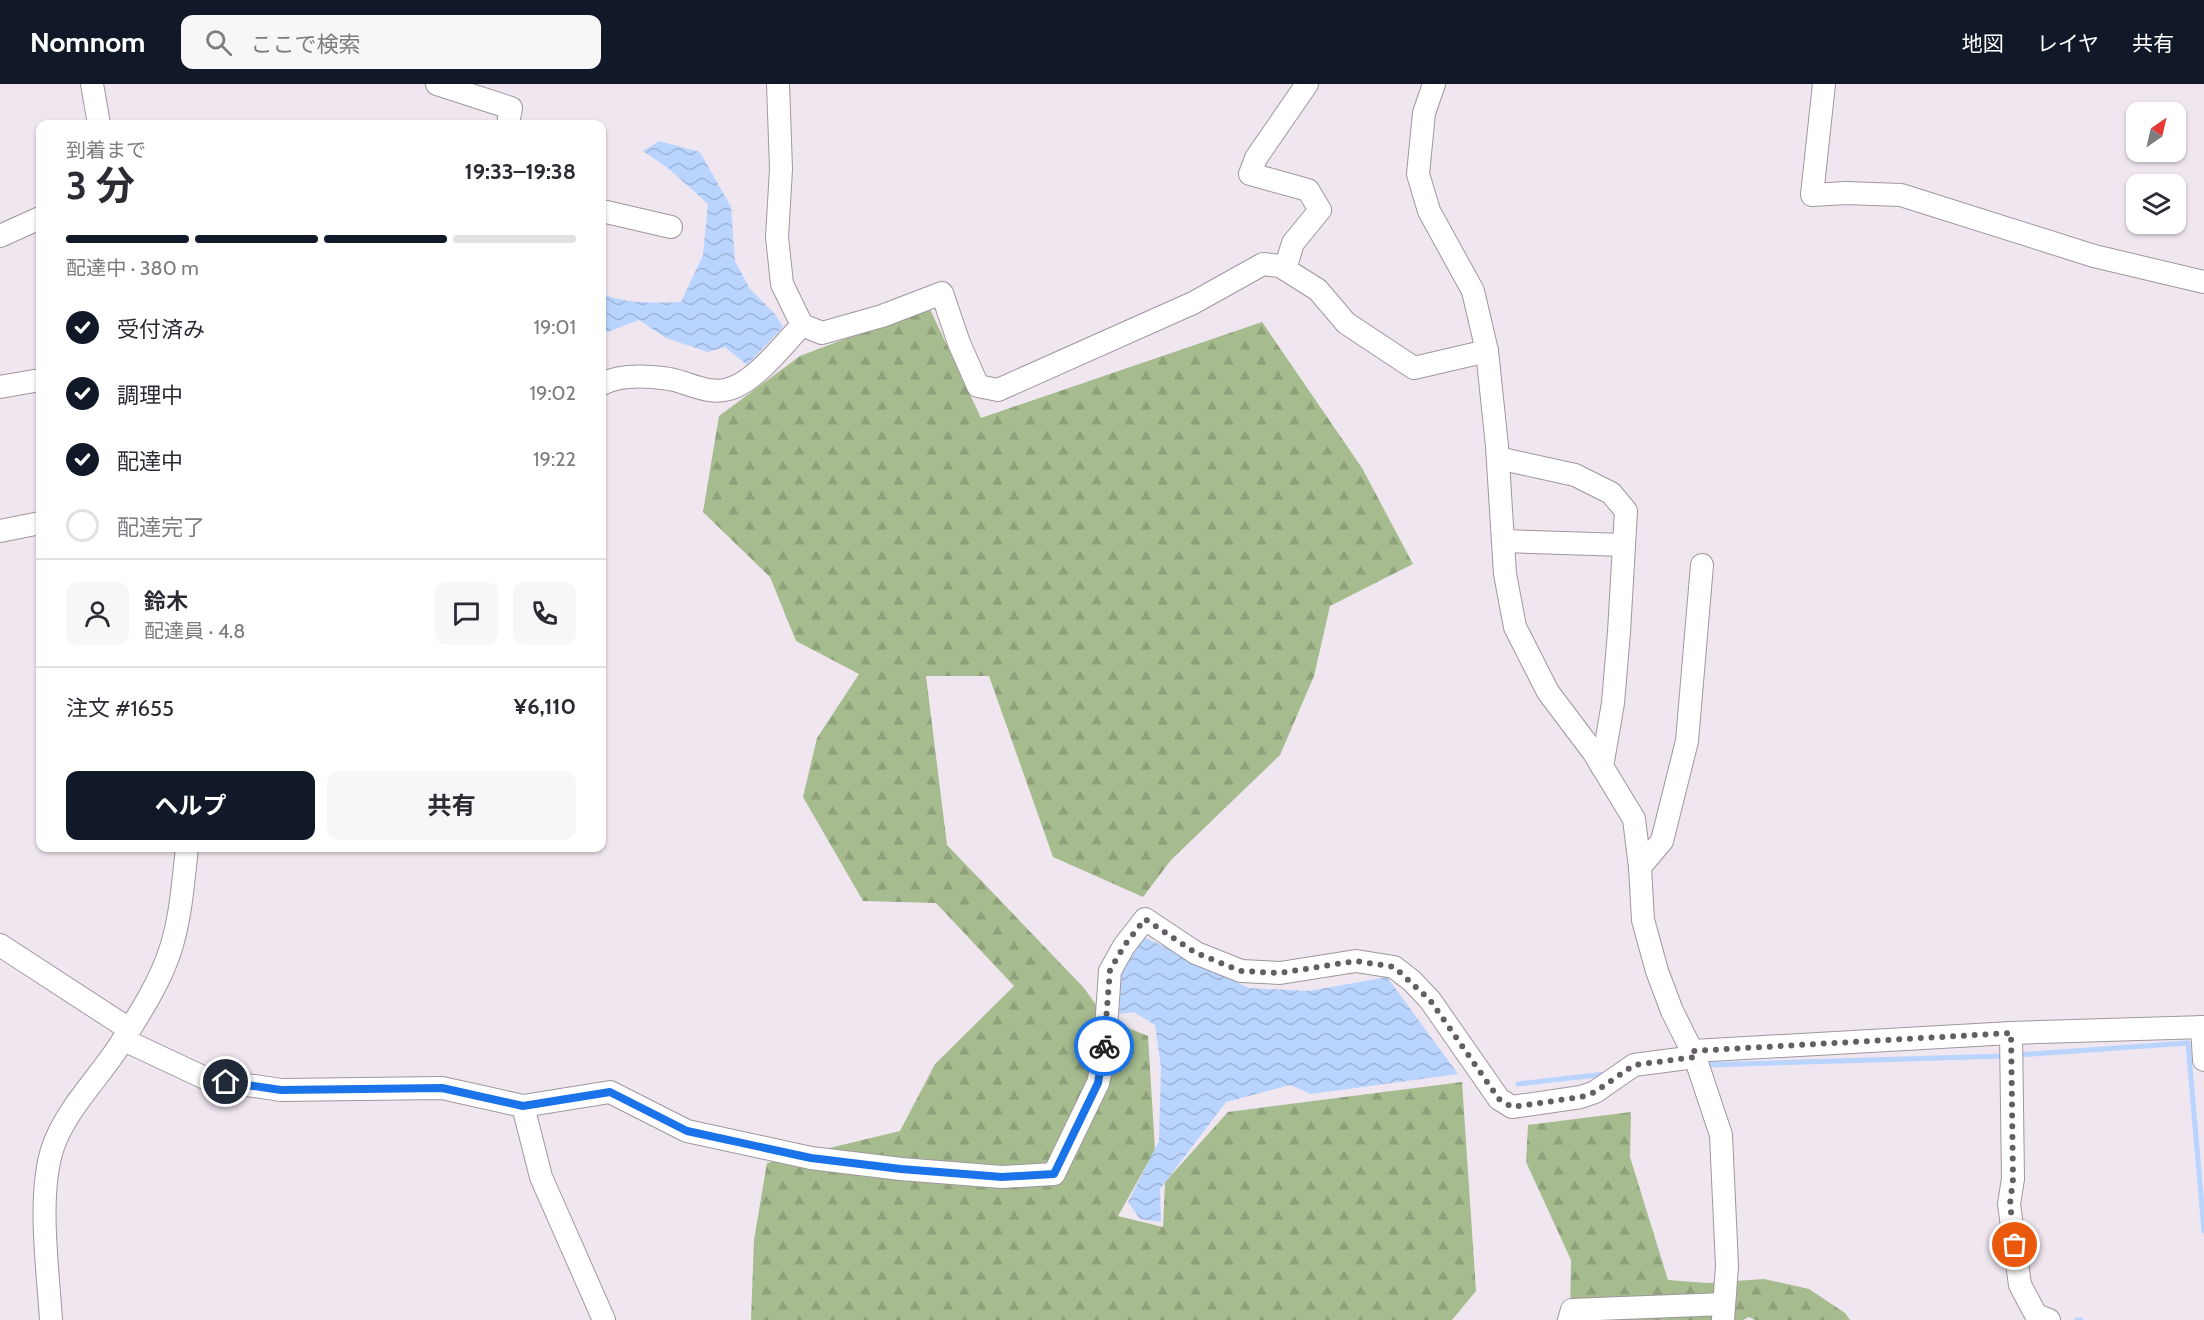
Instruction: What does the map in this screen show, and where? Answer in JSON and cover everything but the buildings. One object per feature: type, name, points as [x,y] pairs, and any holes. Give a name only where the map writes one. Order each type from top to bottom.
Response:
[{"type":"street","points":[[92,84],[98,120]]},
{"type":"street","points":[[437,84],[512,108],[509,120]]},
{"type":"street","points":[[778,84],[781,169],[777,237],[782,284],[802,326],[822,333],[882,316],[942,293],[959,343],[978,386],[998,390],[1192,303],[1263,264],[1280,266],[1318,290],[1346,323],[1414,368],[1487,351]]},
{"type":"street","points":[[1285,269],[1293,243],[1320,210],[1308,190],[1250,174],[1257,158],[1307,84]]},
{"type":"street","points":[[1434,84],[1424,113],[1418,174],[1429,211],[1473,291],[1487,351],[1498,458],[1505,574],[1515,627],[1548,692],[1602,767],[1634,819],[1643,920],[1657,970],[1672,1011],[1694,1054],[1721,1135],[1726,1266],[1724,1312],[1572,1310],[1569,1320]]},
{"type":"street","points":[[1824,84],[1812,195],[1846,192],[1901,195],[2094,256],[2204,282]]},
{"type":"street","points":[[606,212],[671,227]]},
{"type":"street","points":[[0,236],[36,220]]},
{"type":"street","points":[[606,383],[632,377],[670,380],[701,389],[729,389],[751,377],[802,326]]},
{"type":"street","points":[[0,387],[36,381]]},
{"type":"street","points":[[1498,458],[1575,475],[1611,493],[1626,511],[1613,703],[1602,767]]},
{"type":"street","points":[[0,531],[36,524]]},
{"type":"street","points":[[1503,541],[1624,544]]},
{"type":"street","points":[[1640,867],[1662,841],[1687,741],[1702,565]]},
{"type":"street","points":[[51,1320],[44,1198],[53,1147],[71,1113],[126,1034],[153,989],[170,952],[182,895],[187,852]]},
{"type":"street","points":[[0,945],[126,1034],[207,1079],[281,1090],[442,1088],[523,1106],[610,1092],[687,1131],[811,1158],[901,1169],[1002,1177],[1054,1174],[1098,1083],[1104,1057],[1110,970],[1124,946],[1145,919],[1196,953],[1241,971],[1280,973],[1356,961],[1394,967],[1430,1000],[1499,1099],[1512,1107],[1581,1097],[1595,1092],[1634,1065],[1694,1054],[2011,1033],[2203,1027],[2204,1060]]},
{"type":"street","points":[[2011,1033],[2013,1179],[2010,1204],[2020,1285],[2036,1315],[2049,1320]]},
{"type":"street","points":[[523,1106],[541,1177],[604,1320]]},
{"type":"green space","points":[[929,307],[981,418],[1262,322],[1362,468],[1413,564],[1330,606],[1314,676],[1280,755],[1171,860],[1143,897],[1053,857],[989,676],[926,676],[947,845],[1084,988],[1106,1019],[1148,1036],[1155,1150],[1118,1216],[1163,1227],[1165,1182],[1228,1112],[1462,1082],[1476,1291],[1452,1320],[751,1320],[754,1240],[767,1163],[900,1131],[935,1064],[1014,986],[936,903],[863,901],[803,797],[817,738],[859,674],[796,641],[770,577],[703,512],[719,416],[800,356]]},
{"type":"green space","points":[[1631,1112],[1630,1157],[1668,1280],[1708,1283],[1764,1279],[1809,1289],[1845,1313],[1850,1320],[1755,1320],[1749,1317],[1743,1320],[1570,1320],[1571,1260],[1526,1162],[1528,1125]]},
{"type":"water","points":[[659,141],[700,152],[731,207],[735,261],[750,289],[775,314],[783,327],[747,365],[725,347],[708,352],[666,338],[639,320],[606,331],[606,295],[651,303],[681,302],[703,255],[708,204],[668,168],[643,151]]},
{"type":"water","points":[[1144,937],[1249,988],[1309,991],[1387,977],[1458,1074],[1311,1094],[1290,1085],[1226,1102],[1160,1189],[1161,1222],[1140,1219],[1128,1202],[1159,1141],[1161,1067],[1155,1025],[1134,1012],[1119,1014],[1121,973]]},
{"type":"waterway","points":[[2017,1055],[2188,1043],[2204,1231]]},
{"type":"waterway","points":[[1705,1065],[2005,1056]]},
{"type":"waterway","points":[[1518,1084],[1606,1074]]},
{"type":"way so far","points":[[1104,1046],[1110,970],[1124,946],[1145,919],[1196,953],[1241,971],[1280,973],[1356,961],[1394,967],[1412,981],[1430,1000],[1499,1099],[1512,1107],[1581,1097],[1595,1092],[1634,1065],[1695,1057],[1693,1051],[2011,1033],[2013,1179],[2010,1204],[2015,1245]]},
{"type":"route","points":[[226,1082],[281,1090],[442,1088],[523,1106],[610,1092],[687,1131],[811,1158],[901,1169],[1002,1177],[1054,1174],[1098,1083],[1104,1046]]}]
